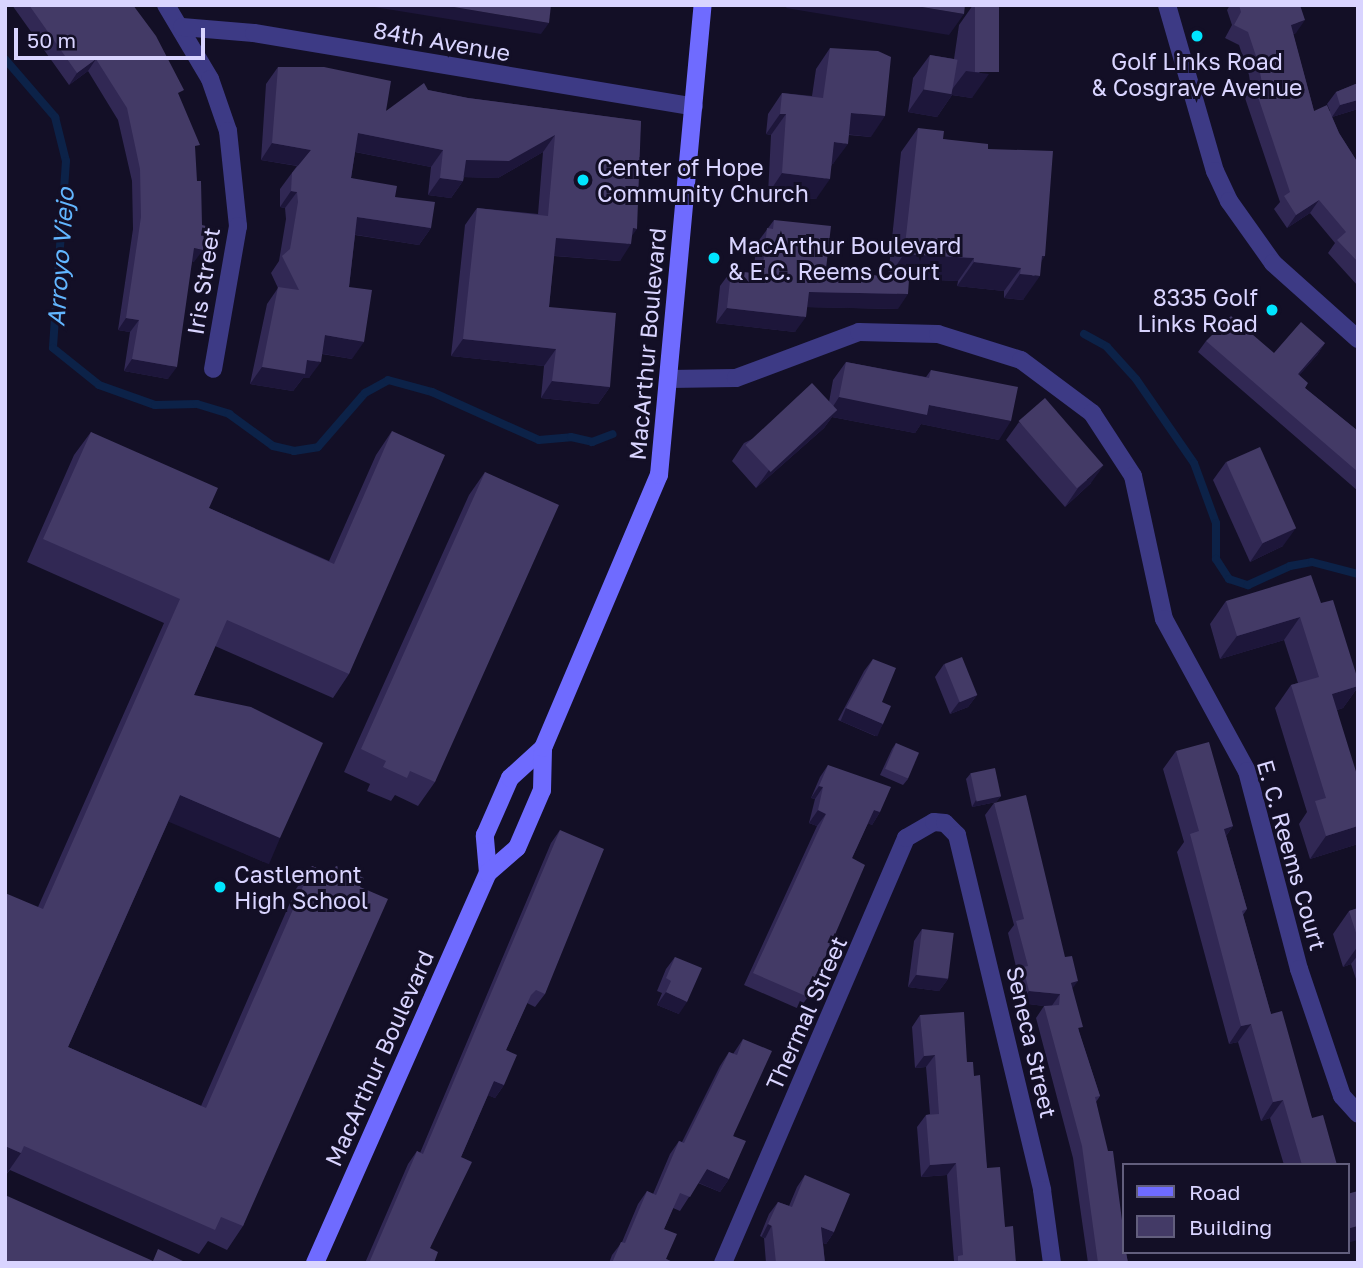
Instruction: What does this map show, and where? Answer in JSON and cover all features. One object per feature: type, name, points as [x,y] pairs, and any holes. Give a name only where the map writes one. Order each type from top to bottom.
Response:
[{"type":"main road","name":"MacArthur Boulevard","points":[[315,1263],[488,873],[517,848],[542,790],[543,748],[659,475],[703,5]]},
{"type":"main road","name":"MacArthur Boulevard","points":[[488,873],[485,835],[510,778],[543,748]]},
{"type":"street","name":"Iris Street","points":[[166,5],[182,27],[210,79],[228,131],[238,226],[213,369]]},
{"type":"street","points":[[1167,5],[1215,172],[1229,201],[1273,263],[1358,339]]},
{"type":"street","name":"84th Avenue","points":[[182,27],[254,33],[694,107]]},
{"type":"street","name":"E. C. Reems Court","points":[[669,379],[736,378],[859,332],[938,334],[1021,360],[1092,414],[1133,475],[1164,618],[1247,771],[1299,969],[1342,1096],[1358,1114]]},
{"type":"street","name":"Thermal Street","points":[[723,1263],[905,838],[934,822],[945,823],[957,835]]},
{"type":"street","name":"Seneca Street","points":[[957,835],[1042,1190],[1052,1263]]},
{"type":"building","points":[[29,5],[133,5],[156,36],[184,90],[178,93],[200,145],[195,146],[197,181],[201,181],[202,225],[206,226],[203,250],[194,248],[177,367],[132,359],[139,320],[126,318],[141,217],[140,169],[127,108],[96,59],[77,73]]},
{"type":"building","points":[[442,5],[551,5],[549,23]]},
{"type":"building","points":[[910,5],[965,5],[964,14]]},
{"type":"building","points":[[975,5],[999,5],[999,72],[975,72]]},
{"type":"building","points":[[1239,5],[1300,5],[1305,20],[1291,25],[1314,111],[1327,105],[1339,133],[1358,163],[1358,262],[1337,240],[1346,232],[1319,200],[1296,215],[1284,196],[1290,192],[1254,85],[1262,83],[1258,62],[1248,32],[1234,25],[1241,12]]},
{"type":"building","points":[[830,48],[878,51],[891,57],[885,116],[851,113],[848,144],[834,142],[830,179],[782,173],[786,114],[780,114],[782,93],[823,98]]},
{"type":"building","points":[[930,55],[958,60],[951,94],[924,89]]},
{"type":"building","points":[[278,67],[324,67],[391,81],[386,111],[424,83],[428,90],[468,98],[641,121],[637,229],[633,228],[631,244],[556,238],[549,307],[616,313],[610,387],[552,381],[556,349],[463,339],[477,208],[548,216],[555,135],[509,161],[466,160],[463,181],[440,178],[443,150],[358,133],[351,178],[397,186],[395,197],[435,202],[431,228],[357,217],[349,287],[372,290],[364,342],[325,335],[321,362],[307,360],[305,374],[262,367],[278,287],[299,290],[282,256],[290,249],[298,202],[297,192],[291,191],[292,173],[311,150],[272,143]]},
{"type":"building","points":[[1358,83],[1358,100],[1340,105],[1336,92]]},
{"type":"building","points":[[918,128],[944,131],[943,139],[988,144],[988,149],[1053,151],[1045,256],[1042,256],[1040,276],[1020,274],[1021,268],[974,262],[974,258],[904,254]]},
{"type":"building","points":[[774,220],[831,226],[826,269],[909,280],[908,294],[809,292],[806,317],[727,308],[731,271],[762,274],[767,228],[773,229]]},
{"type":"building","points":[[1231,316],[1274,353],[1301,322],[1325,343],[1298,374],[1308,383],[1305,388],[1358,431],[1358,472],[1206,341]]},
{"type":"building","points":[[846,362],[929,378],[931,370],[1018,387],[1011,421],[929,405],[927,415],[839,397]]},
{"type":"building","points":[[812,383],[837,410],[771,472],[745,445]]},
{"type":"building","points":[[1045,398],[1103,465],[1077,488],[1019,421]]},
{"type":"building","points":[[392,431],[445,455],[349,674],[227,620],[194,695],[251,707],[323,743],[280,838],[180,795],[68,1047],[206,1108],[312,866],[333,875],[336,866],[364,878],[360,887],[388,899],[243,1226],[221,1217],[215,1230],[24,1146],[21,1153],[5,1146],[5,893],[43,909],[180,599],[43,539],[91,432],[218,488],[209,508],[334,564]]},
{"type":"building","points":[[1260,447],[1296,528],[1262,543],[1226,462]]},
{"type":"building","points":[[485,472],[559,505],[435,782],[410,771],[407,778],[383,767],[386,761],[361,749]]},
{"type":"building","points":[[1311,575],[1321,603],[1333,600],[1358,680],[1358,686],[1332,694],[1358,778],[1358,826],[1326,836],[1315,801],[1326,798],[1291,685],[1319,677],[1300,617],[1237,636],[1226,601]]},
{"type":"building","points":[[962,657],[977,695],[960,702],[944,664]]},
{"type":"building","points":[[873,659],[896,668],[882,702],[891,706],[883,724],[846,708]]},
{"type":"building","points":[[1209,742],[1233,826],[1224,829],[1247,909],[1242,911],[1271,1014],[1282,1011],[1312,1118],[1323,1115],[1336,1163],[1301,1163],[1283,1100],[1273,1102],[1251,1024],[1241,1026],[1190,834],[1199,831],[1176,751]]},
{"type":"building","points":[[896,743],[919,753],[908,779],[885,769]]},
{"type":"building","points":[[828,765],[891,787],[880,812],[874,810],[852,858],[865,865],[808,997],[753,973],[826,814],[818,810],[823,787],[819,786]]},
{"type":"building","points":[[995,768],[1001,796],[977,802],[971,773]]},
{"type":"building","points":[[1026,795],[1065,957],[1072,956],[1078,981],[1071,983],[1083,1027],[1078,1028],[1100,1096],[1095,1097],[1108,1151],[1113,1151],[1122,1220],[1122,1254],[1126,1254],[1128,1263],[1098,1263],[1082,1146],[1044,1006],[1059,1005],[1060,994],[1029,991],[1023,967],[1028,966],[1016,921],[1024,919],[994,803]]},
{"type":"building","points":[[560,830],[604,849],[545,994],[536,990],[531,995],[506,1050],[517,1055],[504,1085],[494,1081],[461,1157],[472,1162],[430,1248],[438,1252],[434,1263],[369,1263],[417,1151],[423,1154]]},
{"type":"building","points":[[1358,908],[1358,939],[1349,911]]},
{"type":"building","points":[[922,929],[954,933],[948,979],[916,975]]},
{"type":"building","points":[[675,957],[702,968],[687,1002],[666,992],[671,981],[666,978]]},
{"type":"building","points":[[964,1012],[967,1062],[973,1062],[974,1076],[980,1075],[987,1168],[1000,1167],[1005,1227],[1013,1226],[1016,1263],[958,1263],[958,1256],[963,1255],[956,1163],[930,1165],[926,1115],[939,1114],[935,1055],[924,1056],[920,1015]]},
{"type":"building","points":[[743,1039],[772,1051],[733,1136],[746,1141],[729,1179],[707,1169],[690,1197],[680,1193],[664,1229],[677,1234],[666,1259],[675,1263],[612,1263],[621,1242],[625,1243],[647,1191],[656,1195],[679,1141],[684,1143],[729,1052],[737,1055]]},
{"type":"building","points":[[805,1175],[850,1194],[834,1232],[821,1227],[825,1263],[776,1263],[772,1226],[768,1224],[778,1202],[792,1207]]},
{"type":"building","points":[[1358,1191],[1358,1226],[1349,1228],[1349,1193]]},
{"type":"building","points":[[5,1195],[153,1261],[158,1249],[185,1262],[5,1263]]},
{"type":"waterway","name":"Arroyo Viejo","points":[[5,59],[55,117],[66,161],[53,348],[99,385],[155,405],[197,404],[229,414],[273,446],[294,451],[318,447],[365,393],[388,380],[432,392],[539,440],[571,437],[592,442],[613,434]]},
{"type":"waterway","name":"Arroyo Viejo","points":[[1084,334],[1107,347],[1136,379],[1194,463],[1216,523],[1216,559],[1229,579],[1248,585],[1290,566],[1312,562],[1358,574]]},
{"type":"place","name":"Golf Links Road & Cosgrave Avenue","points":[[1197,36]]},
{"type":"place","name":"Center of Hope Community Church","points":[[583,180]]},
{"type":"place","name":"MacArthur Boulevard & E.C. Reems Court","points":[[714,258]]},
{"type":"place","name":"8335 Golf Links Road","points":[[1272,310]]},
{"type":"place","name":"Castlemont High School","points":[[220,887]]}]
